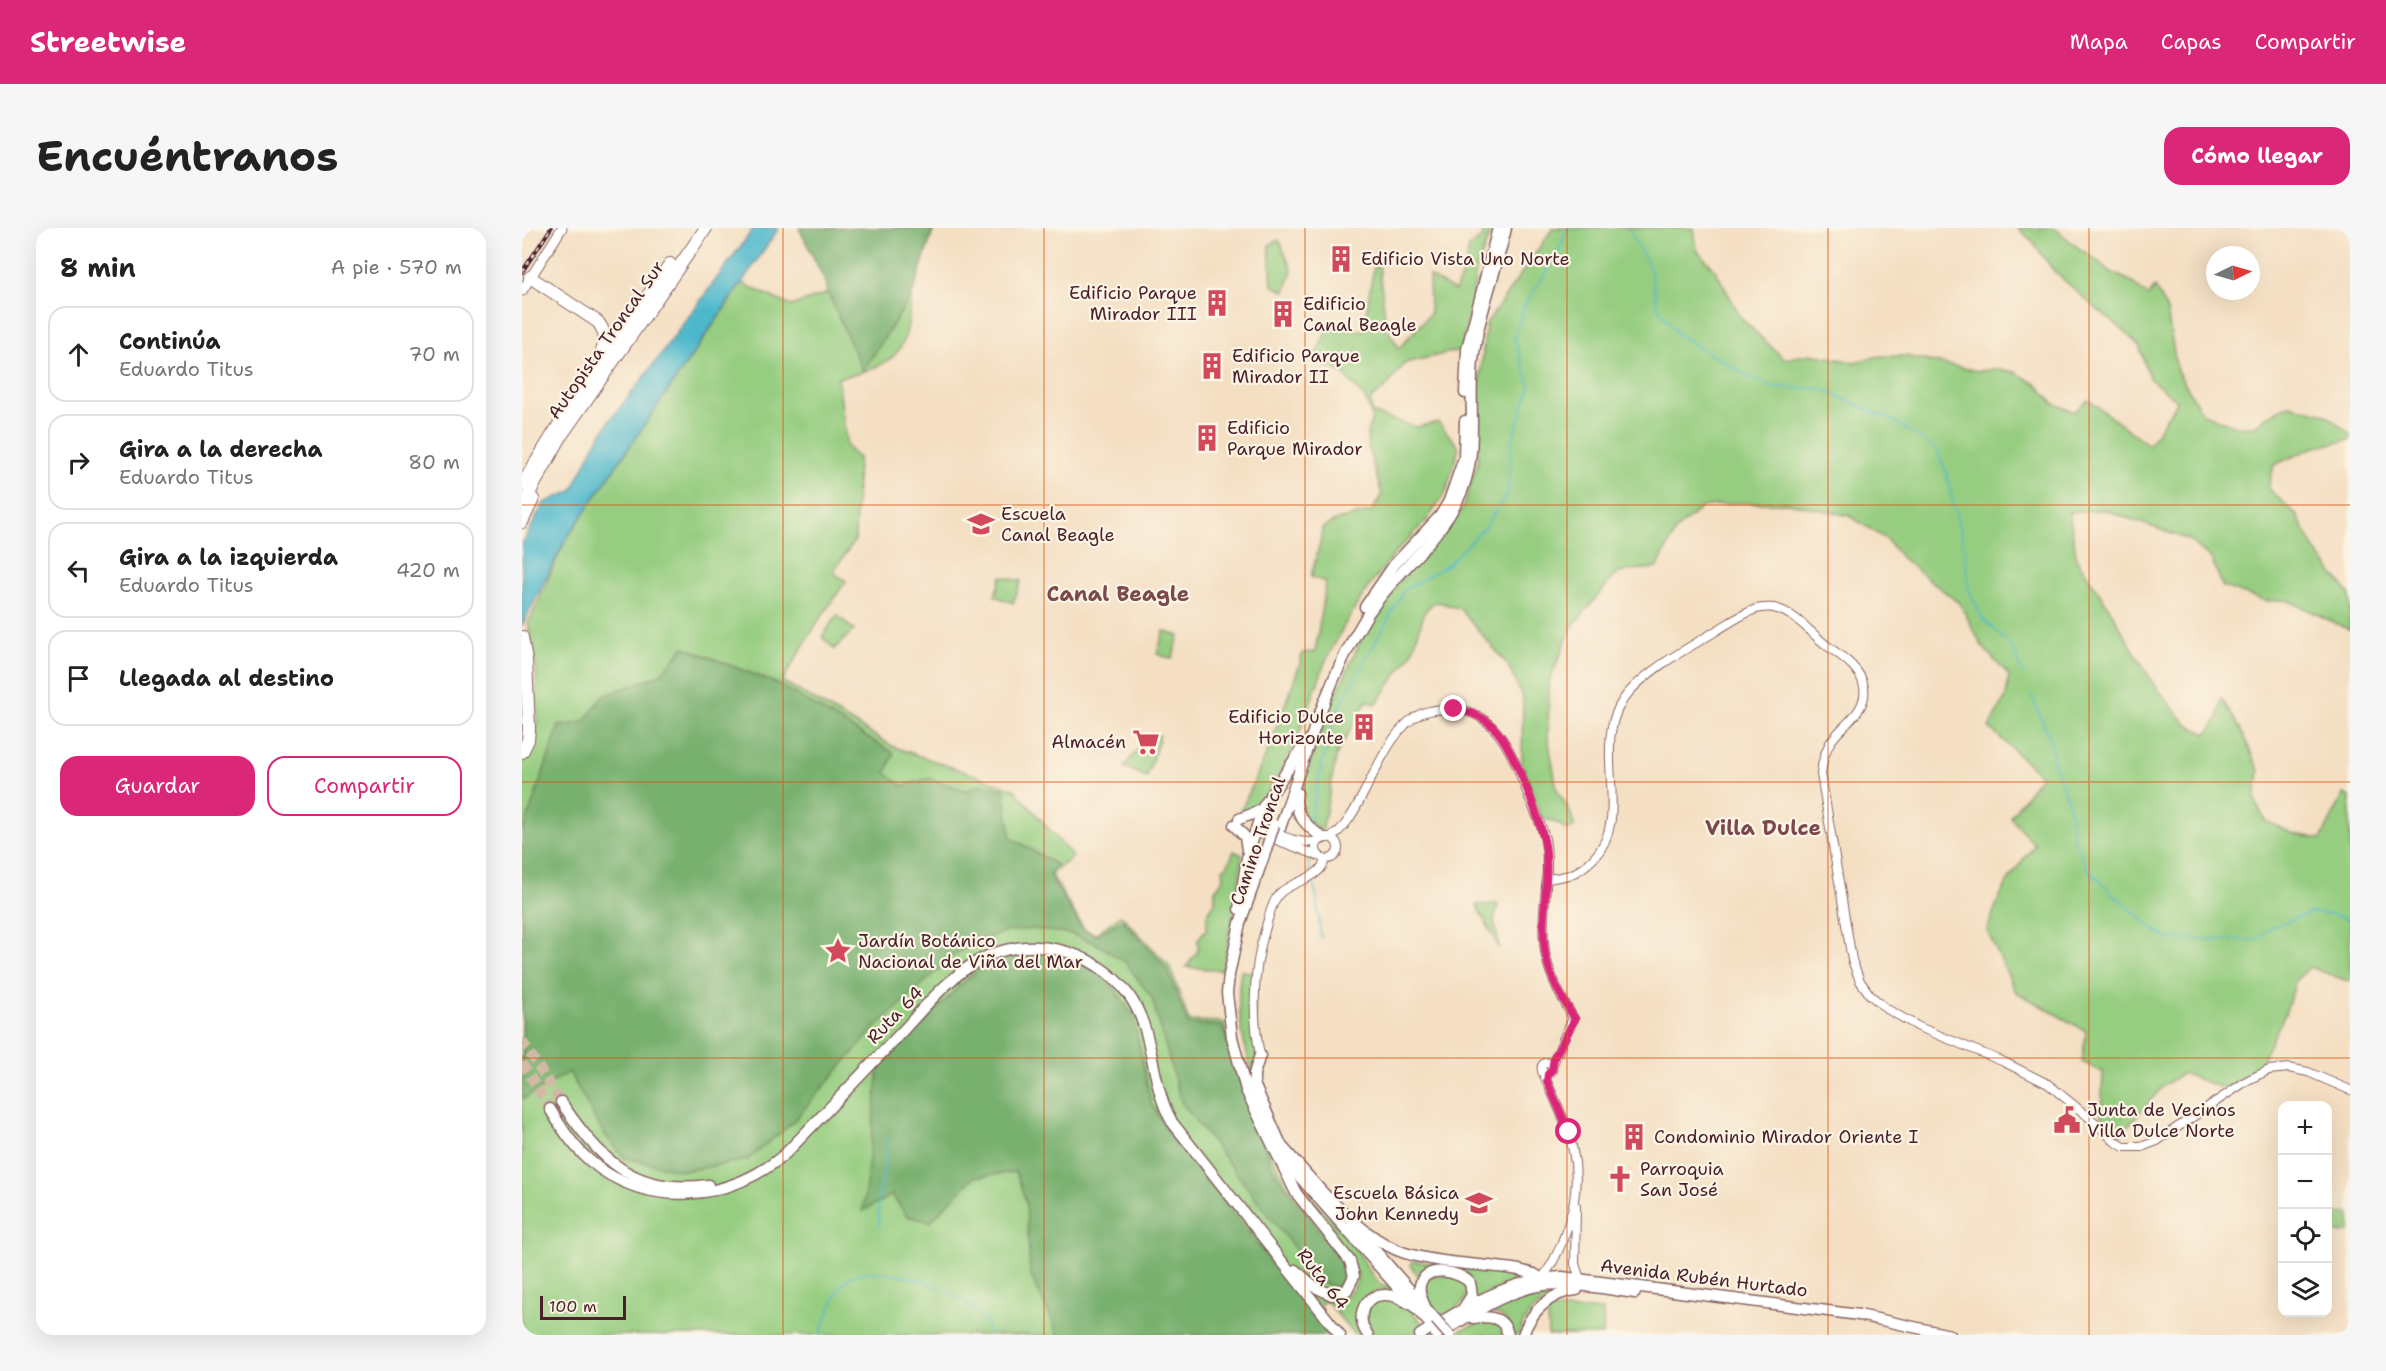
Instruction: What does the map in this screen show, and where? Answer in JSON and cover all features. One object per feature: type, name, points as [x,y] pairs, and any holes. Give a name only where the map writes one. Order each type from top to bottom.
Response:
[{"type":"highway","name":"Autopista Troncal Sur","points":[[526,496],[593,374],[696,228]]},
{"type":"highway","name":"Autopista Troncal Sur","points":[[539,471],[706,228]]},
{"type":"highway","points":[[530,277],[601,325],[605,334],[605,344],[593,374]]},
{"type":"highway","points":[[522,522],[526,496],[539,471]]},
{"type":"highway","points":[[522,752],[529,734],[523,643]]},
{"type":"main road","points":[[522,291],[561,228]]},
{"type":"main road","name":"Camino Troncal","points":[[1449,1335],[1432,1330],[1391,1266],[1279,1149],[1251,1088],[1243,1061],[1234,991],[1241,942],[1300,751],[1323,688],[1355,622],[1394,565],[1440,516],[1455,489],[1464,458],[1464,375],[1467,349],[1498,228]]},
{"type":"main road","name":"Camino Troncal","points":[[1277,826],[1336,675],[1366,616],[1447,520],[1461,493],[1471,458],[1472,378],[1475,348],[1506,228]]},
{"type":"main road","points":[[1313,735],[1295,802],[1300,818],[1323,839]]},
{"type":"main road","points":[[1232,960],[1247,858],[1256,828],[1263,807],[1300,751]]},
{"type":"main road","points":[[1247,858],[1246,841],[1237,822],[1263,807]]},
{"type":"main road","name":"Camino Troncal","points":[[1269,850],[1240,923],[1227,993],[1238,1064],[1254,1110],[1279,1149],[1420,1308]]},
{"type":"main road","name":"Ruta 64","points":[[561,1102],[593,1147],[608,1160],[634,1176],[664,1185],[685,1187],[729,1180],[756,1167],[779,1151],[929,995],[970,959],[996,946],[1014,942],[1042,940],[1079,949],[1103,962],[1131,989],[1149,1023],[1166,1093],[1178,1119],[1348,1335]]},
{"type":"main road","name":"Ruta 64","points":[[550,1109],[568,1138],[582,1154],[606,1173],[623,1182],[642,1189],[672,1194],[702,1193],[731,1186],[759,1173],[786,1153],[932,1000],[968,967],[994,953],[1013,948],[1042,946],[1062,950],[1080,956],[1103,970],[1127,993],[1144,1024],[1159,1095],[1172,1122],[1340,1335]]},
{"type":"main road","points":[[1260,1055],[1254,1074],[1254,1084],[1296,1193],[1350,1261],[1354,1276],[1343,1293],[1328,1295],[1295,1269]]},
{"type":"main road","points":[[1326,1196],[1381,1242],[1403,1252],[1427,1258],[1519,1270],[1541,1278]]},
{"type":"main road","points":[[1368,1335],[1361,1316],[1363,1308],[1371,1298],[1387,1295],[1420,1308],[1422,1280],[1430,1274],[1447,1272],[1466,1278],[1472,1286],[1471,1298],[1463,1316]]},
{"type":"main road","name":"Avenida Rubén Hurtado","points":[[1463,1316],[1509,1287],[1541,1278],[1580,1278],[1859,1315],[1950,1335]]},
{"type":"main road","name":"Avenida Rubén Hurtado","points":[[1463,1316],[1510,1294],[1528,1288],[1556,1284],[1836,1317],[1926,1335]]},
{"type":"main road","points":[[1523,1335],[1533,1315],[1549,1300],[1569,1291],[1597,1288]]},
{"type":"main road","points":[[1411,1335],[1432,1330],[1463,1316],[1484,1316],[1496,1318],[1505,1326],[1508,1335]]},
{"type":"street","points":[[1546,879],[1569,875],[1586,867],[1602,850],[1610,832],[1612,816],[1610,738],[1615,718],[1627,694],[1653,670],[1739,617],[1756,609],[1774,608],[1788,614],[1846,660],[1860,673],[1862,679],[1864,689],[1862,705],[1828,746],[1821,774],[1852,960],[1860,981],[1877,1003],[1920,1027],[2011,1065],[2048,1084],[2124,1147],[2141,1147],[2157,1141],[2248,1080],[2269,1070],[2289,1068],[2307,1072],[2350,1090]]},
{"type":"street","points":[[1256,828],[1322,857],[1335,855],[1343,827],[1388,748],[1402,728],[1419,715],[1429,711],[1462,710],[1484,719],[1508,747],[1545,837],[1546,958],[1558,991],[1575,1019],[1548,1069],[1571,1140],[1577,1175],[1575,1264],[1580,1278]]},
{"type":"street","points":[[1256,828],[1298,842],[1309,843],[1323,839],[1343,827]]},
{"type":"street","points":[[1323,839],[1335,842],[1337,846]]},
{"type":"street","points":[[1260,1055],[1254,1004],[1259,950],[1273,903],[1285,889],[1317,873],[1324,864],[1316,848],[1323,839]]},
{"type":"street","points":[[1541,1278],[1557,1256],[1575,1203]]},
{"type":"street","points":[[1568,1227],[1577,1229]]},
{"type":"green space","points":[[799,228],[934,228],[912,295],[863,371],[824,279]]},
{"type":"green space","points":[[1483,228],[1492,228],[1476,271],[1472,302],[1461,350],[1405,363],[1387,386],[1371,399],[1372,413],[1416,427],[1438,422],[1459,447],[1446,492],[1427,520],[1396,552],[1364,593],[1326,660],[1298,737],[1280,773],[1256,810],[1239,815],[1269,748],[1302,653],[1315,652],[1326,582],[1311,577],[1322,528],[1337,520],[1372,511],[1382,494],[1368,448],[1367,433],[1372,418],[1366,400],[1342,372],[1313,360],[1329,326],[1363,331],[1377,248],[1386,327],[1399,348],[1430,314],[1429,276],[1455,291],[1466,265],[1469,247],[1483,237]]},
{"type":"green space","points":[[1553,228],[1694,228],[1697,250],[1715,270],[1742,319],[1784,359],[1811,354],[1854,362],[1880,356],[1904,356],[1978,371],[1997,369],[2015,372],[2037,384],[2053,403],[2074,412],[2088,400],[2149,445],[2177,401],[2149,378],[2140,347],[2053,270],[2032,241],[2018,228],[2054,228],[2111,272],[2130,281],[2148,296],[2155,287],[2167,311],[2177,371],[2203,414],[2236,426],[2255,426],[2270,414],[2290,405],[2325,414],[2350,434],[2350,440],[2312,448],[2274,465],[2268,488],[2296,514],[2315,550],[2350,595],[2350,630],[2287,600],[2266,601],[2223,587],[2211,558],[2189,540],[2105,510],[2069,512],[2077,560],[2109,608],[2152,682],[2187,725],[2207,734],[2218,719],[2221,698],[2240,728],[2259,771],[2255,800],[2265,821],[2294,834],[2321,839],[2344,794],[2350,797],[2350,982],[2310,967],[2296,980],[2285,1014],[2258,1067],[2224,1089],[2183,1073],[2164,1085],[2119,1136],[2101,1118],[2103,1072],[2082,1062],[2086,1031],[2016,992],[1987,931],[2006,885],[2035,845],[2010,817],[2041,776],[1989,727],[2006,697],[2009,676],[1982,646],[1960,604],[1902,558],[1886,539],[1850,516],[1788,503],[1734,503],[1702,507],[1676,530],[1657,568],[1616,574],[1572,627],[1549,682],[1548,737],[1557,790],[1571,814],[1574,826],[1572,829],[1566,830],[1559,824],[1541,817],[1522,764],[1523,698],[1508,665],[1460,609],[1439,602],[1433,603],[1425,611],[1412,653],[1376,704],[1367,701],[1337,753],[1322,832],[1305,818],[1298,797],[1328,712],[1366,629],[1399,581],[1438,540],[1462,509],[1478,462],[1479,389],[1486,324]]},
{"type":"green space","points":[[1279,240],[1292,270],[1285,292],[1272,285],[1269,245]]},
{"type":"green space","name":"Jardín Botánico Nacional de Viña del Mar","points":[[742,283],[791,306],[828,293],[863,371],[912,295],[906,332],[902,345],[893,357],[879,366],[862,372],[838,378],[847,447],[858,458],[855,540],[833,572],[846,581],[782,681],[894,747],[1014,789],[1073,857],[1051,874],[1084,929],[1095,934],[1121,915],[1170,967],[1189,1021],[1224,1022],[1233,1059],[1258,1126],[1290,1189],[1347,1283],[1329,1299],[1340,1298],[1352,1290],[1358,1275],[1294,1179],[1354,1245],[1372,1275],[1382,1286],[1388,1285],[1395,1292],[1385,1290],[1376,1292],[1362,1301],[1356,1317],[1357,1326],[1362,1335],[1353,1333],[1326,1300],[1312,1312],[1332,1335],[522,1335],[522,760],[532,747],[537,726],[536,664],[528,624],[565,541]]},
{"type":"green space","points":[[1001,576],[1021,581],[1013,603],[995,596]]},
{"type":"green space","points":[[837,615],[854,630],[834,649],[822,637]]},
{"type":"green space","points":[[1164,631],[1179,636],[1172,659],[1157,654]]},
{"type":"green space","points":[[684,647],[778,684],[894,753],[886,773],[903,786],[929,778],[967,791],[980,784],[1004,789],[1011,838],[1057,865],[1049,875],[1083,930],[1095,935],[1123,920],[1167,969],[1188,1024],[1222,1026],[1273,1170],[1352,1270],[1347,1283],[1333,1286],[1319,1280],[1181,1102],[1152,998],[1125,962],[1095,943],[1071,934],[1033,929],[1003,932],[970,945],[954,955],[874,1029],[791,1124],[747,1160],[684,1171],[625,1158],[602,1131],[569,1072],[524,1099],[522,1094],[522,834],[559,726],[584,722],[603,696],[661,674]]},
{"type":"green space","points":[[1151,733],[1160,736],[1147,777],[1124,767]]},
{"type":"green space","points":[[1234,851],[1242,855],[1237,901],[1223,968],[1220,970],[1186,967],[1198,951],[1198,939],[1207,928],[1207,914],[1215,903],[1215,890],[1224,878],[1223,869],[1228,865]]},
{"type":"green space","points":[[1498,904],[1494,922],[1500,949],[1476,905]]},
{"type":"green space","points":[[1027,953],[1048,953],[1070,959],[1093,970],[1111,984],[1133,1015],[1151,1103],[1167,1130],[1330,1335],[1059,1335],[1030,1274],[1026,1202],[1016,1172],[974,1177],[930,1222],[907,1216],[892,1195],[863,1211],[879,1069],[960,985],[982,967],[1002,958]]},
{"type":"green space","points":[[1241,971],[1253,972],[1257,1054],[1252,1072],[1241,1022],[1239,984]]},
{"type":"green space","points":[[2350,1213],[2350,1232],[2332,1233],[2332,1215]]},
{"type":"green space","points":[[1413,1261],[1524,1276],[1474,1301],[1467,1274],[1455,1269],[1435,1268],[1418,1277],[1411,1265]]},
{"type":"green space","points":[[1450,1275],[1470,1287],[1463,1303],[1442,1317],[1424,1295],[1425,1280],[1433,1276]]},
{"type":"green space","points":[[1569,1288],[1538,1306],[1526,1318],[1519,1335],[1512,1335],[1510,1326],[1504,1319],[1488,1312],[1527,1295],[1546,1290]]},
{"type":"green space","points":[[1386,1297],[1407,1305],[1426,1328],[1408,1335],[1372,1335],[1368,1330],[1366,1310],[1372,1302]]},
{"type":"green space","points":[[1548,1310],[1603,1310],[1603,1335],[1548,1335]]},
{"type":"green space","points":[[1486,1320],[1501,1324],[1505,1335],[1459,1335],[1456,1332]]},
{"type":"water","points":[[754,228],[779,228],[565,541],[522,626],[522,544],[544,503],[572,491],[593,447],[610,420]]},
{"type":"waterway","points":[[1310,820],[1336,713],[1404,590],[1447,565],[1485,527],[1508,492],[1512,441],[1530,387],[1514,338],[1525,304],[1556,257],[1568,228]]},
{"type":"waterway","points":[[1628,228],[1649,265],[1658,307],[1677,334],[1749,377],[1774,387],[1821,389],[1896,422],[1937,450],[1946,473],[1965,552],[1969,590],[1982,618],[2011,646],[2023,674]]},
{"type":"waterway","points":[[2031,694],[2051,742],[2054,763],[2068,802],[2073,837],[2087,868],[2153,929],[2169,939],[2255,940],[2272,927],[2309,913],[2330,914],[2350,920]]},
{"type":"waterway","points":[[1308,858],[1309,872]]},
{"type":"waterway","points":[[1313,882],[1321,938]]},
{"type":"waterway","points":[[879,1228],[878,1202],[889,1138]]},
{"type":"waterway","points":[[820,1335],[836,1295],[849,1278],[864,1273],[884,1272],[906,1276],[952,1294],[970,1306],[984,1320],[990,1335]]},
{"type":"tunnel","points":[[522,1041],[561,1102]]},
{"type":"tunnel","points":[[522,1063],[550,1109]]},
{"type":"railway","points":[[522,272],[551,228]]},
{"type":"place","name":"Edificio Vista Uno Norte","points":[[1341,259]]},
{"type":"place","name":"Edificio Parque Mirador III","points":[[1217,303]]},
{"type":"place","name":"Edificio Canal Beagle","points":[[1283,314]]},
{"type":"place","name":"Edificio Parque Mirador II","points":[[1212,366]]},
{"type":"place","name":"Edificio Parque Mirador","points":[[1207,438]]},
{"type":"place","name":"Escuela Canal Beagle","points":[[981,524]]},
{"type":"place","name":"Edificio Dulce Horizonte","points":[[1364,727]]},
{"type":"place","name":"Almacén","points":[[1146,742]]},
{"type":"place","name":"Jardín Botánico Nacional de Viña del Mar","points":[[838,951]]},
{"type":"place","name":"Junta de Vecinos Villa Dulce Norte","points":[[2067,1120]]},
{"type":"place","name":"Condominio Mirador Oriente I","points":[[1634,1137]]},
{"type":"place","name":"Parroquia San José","points":[[1620,1179]]},
{"type":"place","name":"Escuela Básica John Kennedy","points":[[1479,1203]]},
{"type":"district","name":"Canal Beagle","points":[[1118,594]]},
{"type":"district","name":"Villa Dulce","points":[[1763,828]]},
{"type":"route","points":[[1454,709],[1467,711],[1484,719],[1505,741],[1545,837],[1544,940],[1546,958],[1558,991],[1575,1019],[1570,1024],[1554,1058],[1547,1081],[1569,1132]]}]
